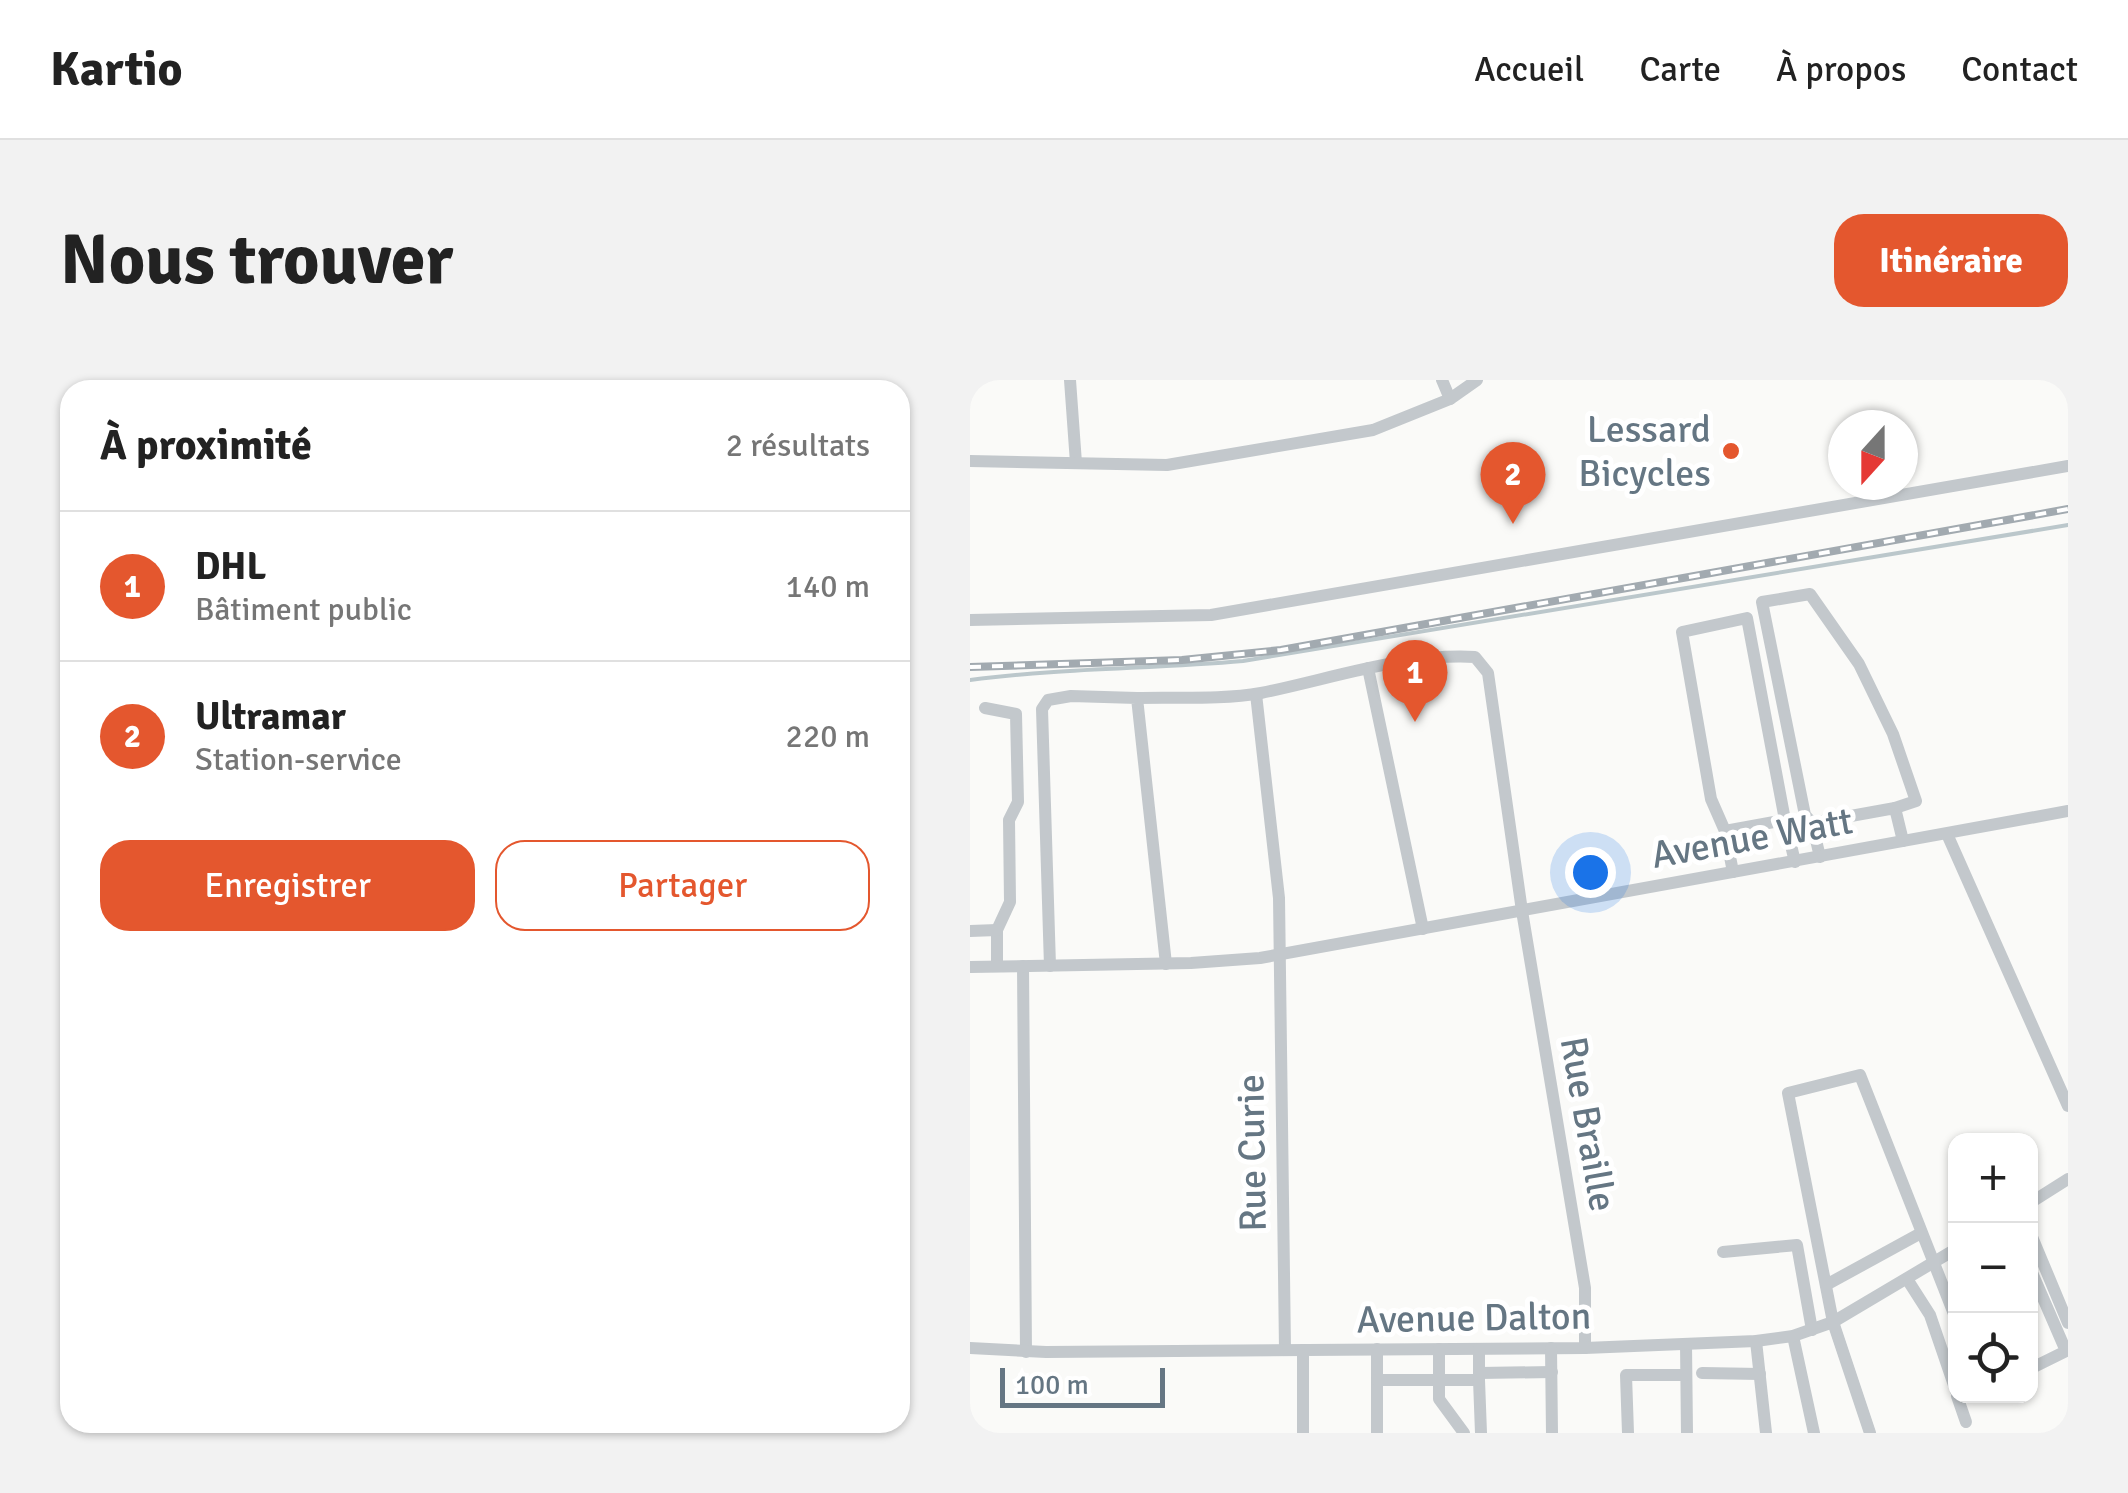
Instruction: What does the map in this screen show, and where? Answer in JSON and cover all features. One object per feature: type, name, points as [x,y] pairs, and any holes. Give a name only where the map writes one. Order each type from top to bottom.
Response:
[{"type":"street","points":[[1070,380],[1076,463]]},
{"type":"street","points":[[1442,380],[1450,398]]},
{"type":"street","points":[[970,461],[1167,464],[1374,430],[1450,398],[1477,380]]},
{"type":"street","points":[[970,620],[1211,615],[2068,466]]},
{"type":"street","points":[[1812,823],[1916,801],[1892,734],[1859,664],[1810,594],[1762,602],[1805,815],[1812,823],[1820,857]]},
{"type":"street","points":[[1733,872],[1726,831],[1711,799],[1682,632],[1746,618],[1795,862]]},
{"type":"street","name":"Rue Braille","points":[[1368,668],[1454,656],[1476,657],[1488,673],[1522,911],[1585,1288],[1585,1348]]},
{"type":"street","points":[[1050,966],[1042,708],[1048,700],[1071,696],[1256,694],[1368,668],[1422,930]]},
{"type":"street","name":"Rue Curie","points":[[1256,694],[1279,898],[1286,1350]]},
{"type":"street","points":[[1137,698],[1166,964]]},
{"type":"street","points":[[985,708],[1016,714],[1018,802],[1009,820],[1010,902],[997,930],[998,966]]},
{"type":"street","points":[[1895,808],[1903,841]]},
{"type":"street","name":"Avenue Watt","points":[[970,967],[1235,962],[2068,810]]},
{"type":"street","points":[[1726,831],[1785,820]]},
{"type":"street","points":[[1947,834],[2068,1106]]},
{"type":"street","points":[[970,930],[997,930]]},
{"type":"street","points":[[1024,966],[1026,1352]]},
{"type":"street","points":[[1870,1433],[1833,1322],[1788,1093],[1860,1075],[1933,1263],[1948,1283]]},
{"type":"street","points":[[2038,1199],[2068,1179]]},
{"type":"street","points":[[1826,1284],[1922,1233]]},
{"type":"street","points":[[1723,1252],[1797,1245],[1812,1330]]},
{"type":"street","points":[[2038,1251],[2068,1322]]},
{"type":"street","name":"Avenue Dalton","points":[[970,1348],[1026,1352],[1376,1350],[1756,1342],[1792,1336],[1833,1322],[1948,1254]]},
{"type":"street","points":[[1906,1279],[1930,1315],[1948,1369]]},
{"type":"street","points":[[2038,1286],[2066,1351],[2038,1364]]},
{"type":"street","points":[[1792,1336],[1814,1433]]},
{"type":"street","points":[[1756,1342],[1766,1433]]},
{"type":"street","points":[[1686,1344],[1687,1433]]},
{"type":"street","points":[[1634,1347],[1637,1374]]},
{"type":"street","points":[[1478,1348],[1480,1433]]},
{"type":"street","points":[[1551,1348],[1552,1433]]},
{"type":"street","points":[[1438,1349],[1439,1399],[1464,1433]]},
{"type":"street","points":[[1303,1350],[1304,1433]]},
{"type":"street","points":[[1376,1350],[1377,1433]]},
{"type":"street","points":[[1377,1380],[1552,1372]]},
{"type":"street","points":[[1702,1373],[1760,1374]]},
{"type":"street","points":[[1628,1433],[1626,1374],[1686,1375]]},
{"type":"street","points":[[1959,1403],[1966,1422]]},
{"type":"waterway","points":[[970,680],[1243,661],[2068,525]]},
{"type":"railway","points":[[970,667],[1182,660],[1281,650],[2068,509]]},
{"type":"place","name":"Lessard Bicycles","points":[[1731,451]]},
{"type":"place","name":"Ultramar","points":[[1513,524]]},
{"type":"place","name":"DHL","points":[[1415,722]]}]
